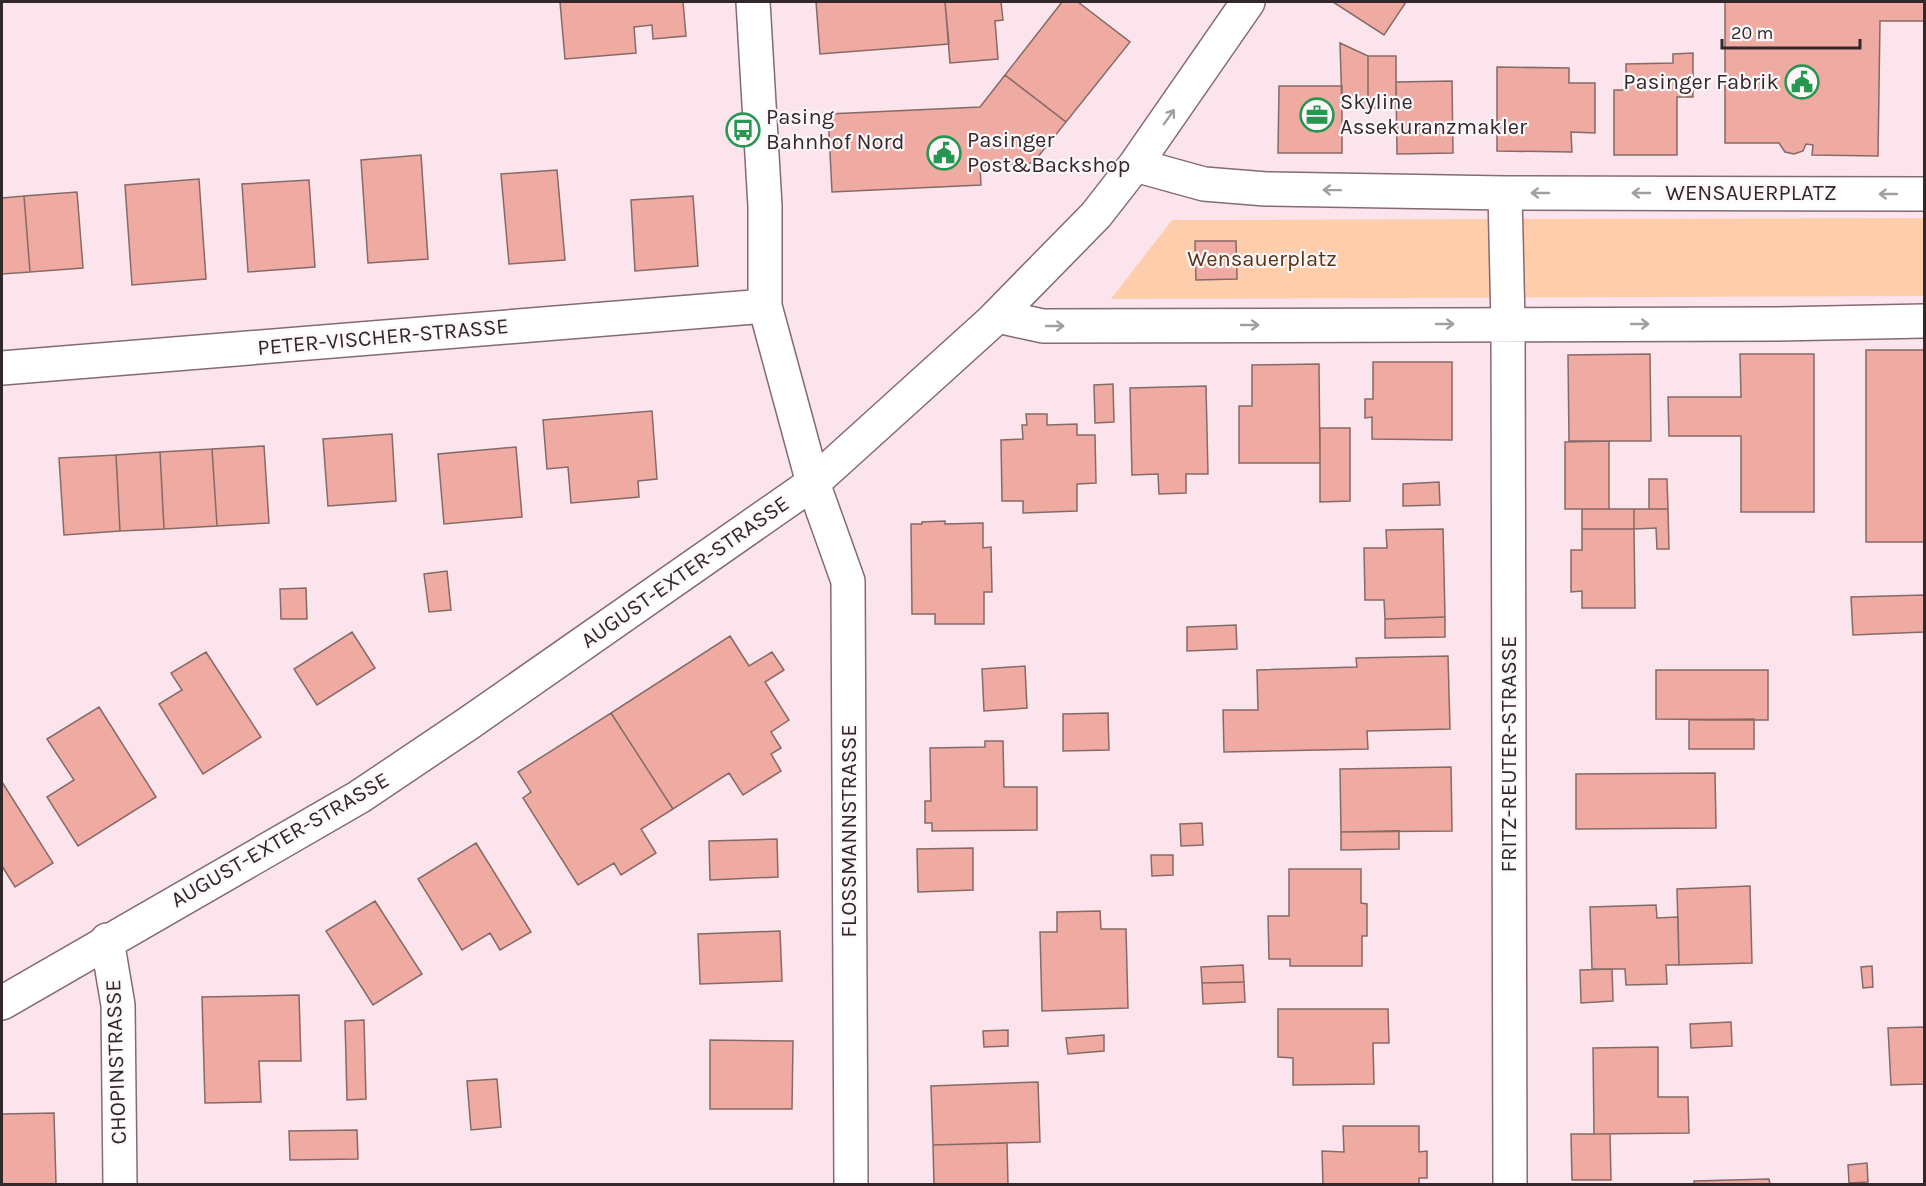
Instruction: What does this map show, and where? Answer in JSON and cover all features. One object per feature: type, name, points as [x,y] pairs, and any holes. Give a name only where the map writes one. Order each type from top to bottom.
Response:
[{"type":"street","name":"FLOSSMANNSTRASSE","points":[[753,2],[765,206],[765,306],[813,483],[848,581],[851,1185]]},
{"type":"street","name":"AUGUST-EXTER-STRASSE","points":[[2,1003],[107,940],[359,797],[813,483],[998,316],[1096,215],[1135,165],[1248,2]]},
{"type":"street","name":"WENSAUERPLATZ","points":[[1135,165],[1204,184],[1266,189],[1505,193],[1924,194]]},
{"type":"street","points":[[1505,193],[1508,324]]},
{"type":"street","name":"PETER-VISCHER-STRASSE","points":[[2,368],[765,306]]},
{"type":"street","points":[[998,316],[1042,326],[1776,324],[1924,321]]},
{"type":"street","name":"FRITZ-REUTER-STRASSE","points":[[1508,324],[1510,1185]]},
{"type":"street","name":"CHOPINSTRASSE","points":[[107,940],[118,1005],[120,1185]]},
{"type":"green space","name":"Wensauerplatz","points":[[1924,218],[1924,296],[1111,299],[1172,220]]},
{"type":"building","points":[[560,2],[683,2],[686,36],[653,39],[652,25],[634,27],[636,53],[565,59]]},
{"type":"building","points":[[816,2],[945,2],[949,44],[820,54]]},
{"type":"building","points":[[945,2],[1001,2],[1003,20],[995,21],[998,59],[950,63]]},
{"type":"building","points":[[1062,2],[1078,2],[1130,42],[1066,122],[1005,75]]},
{"type":"building","points":[[1333,2],[1406,2],[1384,35]]},
{"type":"building","name":"Pasinger Fabrik","points":[[1725,2],[1924,2],[1924,21],[1880,21],[1878,156],[1812,155],[1813,145],[1806,144],[1803,151],[1794,154],[1785,152],[1779,143],[1725,143]]},
{"type":"building","points":[[1340,43],[1368,56],[1368,108],[1342,108]]},
{"type":"building","points":[[1693,53],[1693,97],[1677,97],[1677,155],[1614,155],[1614,90],[1626,90],[1626,64],[1673,63],[1673,54]]},
{"type":"building","points":[[1368,56],[1396,56],[1396,108],[1368,108]]},
{"type":"building","points":[[1497,67],[1569,68],[1569,83],[1595,83],[1595,133],[1571,132],[1572,152],[1497,151]]},
{"type":"building","points":[[1005,75],[1066,122],[1033,163],[980,166],[981,185],[832,192],[828,114],[980,107]]},
{"type":"building","points":[[1452,81],[1453,153],[1397,154],[1396,82]]},
{"type":"building","points":[[1279,86],[1342,86],[1342,153],[1278,153]]},
{"type":"building","points":[[421,155],[428,259],[368,263],[361,160]]},
{"type":"building","points":[[557,170],[565,260],[509,264],[501,174]]},
{"type":"building","points":[[199,179],[206,279],[132,285],[125,185]]},
{"type":"building","points":[[309,180],[315,267],[248,272],[242,184]]},
{"type":"building","points":[[77,192],[83,268],[30,272],[24,196]]},
{"type":"building","points":[[24,196],[30,272],[2,274],[2,198]]},
{"type":"building","points":[[693,196],[698,266],[635,271],[631,200]]},
{"type":"building","points":[[1195,241],[1236,241],[1237,279],[1196,280]]},
{"type":"building","points":[[1866,350],[1924,350],[1924,542],[1866,542]]},
{"type":"building","points":[[1650,354],[1651,441],[1569,441],[1568,355]]},
{"type":"building","points":[[1740,354],[1814,354],[1814,512],[1741,512],[1741,436],[1669,436],[1668,397],[1741,397]]},
{"type":"building","points":[[1373,362],[1452,362],[1452,440],[1372,439],[1372,417],[1365,418],[1365,399],[1373,399]]},
{"type":"building","points":[[1319,364],[1320,463],[1239,463],[1239,406],[1252,406],[1252,365]]},
{"type":"building","points":[[1113,384],[1114,422],[1095,423],[1094,385]]},
{"type":"building","points":[[1206,386],[1208,474],[1186,474],[1186,493],[1159,494],[1158,474],[1132,475],[1130,388]]},
{"type":"building","points":[[652,411],[657,479],[638,481],[639,497],[571,503],[568,467],[547,469],[543,420]]},
{"type":"building","points":[[1026,414],[1047,414],[1047,425],[1077,424],[1077,435],[1095,435],[1096,483],[1077,484],[1077,511],[1023,513],[1023,501],[1002,501],[1001,440],[1023,439],[1022,425],[1027,425]]},
{"type":"building","points":[[1320,428],[1350,428],[1350,501],[1320,502]]},
{"type":"building","points":[[392,434],[396,501],[328,506],[323,439]]},
{"type":"building","points":[[1609,441],[1609,509],[1565,509],[1565,442]]},
{"type":"building","points":[[264,446],[269,523],[217,526],[212,449]]},
{"type":"building","points":[[516,447],[522,517],[444,524],[438,454]]},
{"type":"building","points":[[212,449],[217,526],[164,529],[160,452]]},
{"type":"building","points":[[160,452],[164,529],[120,531],[116,455]]},
{"type":"building","points":[[116,455],[120,531],[64,535],[59,458]]},
{"type":"building","points":[[1649,479],[1667,479],[1668,509],[1649,509]]},
{"type":"building","points":[[1439,482],[1440,505],[1403,506],[1403,484]]},
{"type":"building","points":[[1582,509],[1634,509],[1634,529],[1582,529]]},
{"type":"building","points":[[1634,509],[1668,509],[1669,549],[1657,549],[1656,528],[1634,529]]},
{"type":"building","points":[[945,521],[945,524],[983,523],[983,548],[991,547],[992,592],[984,592],[984,624],[935,624],[935,614],[912,614],[911,524]]},
{"type":"building","points":[[1443,529],[1445,617],[1385,619],[1384,600],[1365,600],[1364,548],[1387,548],[1386,530]]},
{"type":"building","points":[[1582,529],[1634,529],[1635,608],[1582,608],[1582,591],[1571,592],[1571,550],[1582,550]]},
{"type":"building","points":[[447,571],[451,610],[429,612],[424,574]]},
{"type":"building","points":[[306,588],[307,619],[281,619],[280,589]]},
{"type":"building","points":[[1924,595],[1924,632],[1853,635],[1851,597]]},
{"type":"building","points":[[1445,617],[1445,637],[1385,638],[1385,619]]},
{"type":"building","points":[[1236,625],[1237,649],[1187,651],[1187,627]]},
{"type":"building","points":[[352,632],[375,668],[317,705],[294,669]]},
{"type":"building","points":[[730,636],[749,666],[772,652],[784,670],[765,682],[789,720],[771,732],[781,748],[771,754],[781,771],[743,795],[729,773],[673,809],[611,713]]},
{"type":"building","points":[[206,652],[261,737],[203,774],[159,704],[182,690],[171,673]]},
{"type":"building","points":[[1448,656],[1450,729],[1367,731],[1368,749],[1224,752],[1223,710],[1258,710],[1257,670],[1357,667],[1356,658]]},
{"type":"building","points":[[1025,666],[1027,708],[984,711],[982,669]]},
{"type":"building","points":[[1656,670],[1768,670],[1768,720],[1656,719]]},
{"type":"building","points":[[99,707],[156,797],[78,846],[47,797],[74,780],[47,739]]},
{"type":"building","points":[[611,713],[673,809],[641,829],[656,853],[621,875],[614,863],[578,885],[523,798],[531,792],[518,772]]},
{"type":"building","points":[[1108,713],[1109,750],[1063,751],[1063,714]]},
{"type":"building","points":[[1754,719],[1754,749],[1689,749],[1689,720]]},
{"type":"building","points":[[985,741],[1003,741],[1004,787],[1037,787],[1037,830],[932,831],[932,823],[925,823],[925,801],[931,801],[930,748],[985,747]]},
{"type":"building","points":[[1451,767],[1452,831],[1341,832],[1340,769]]},
{"type":"building","points":[[1715,773],[1716,828],[1576,829],[1576,774]]},
{"type":"building","points":[[2,782],[53,863],[15,887],[2,866]]},
{"type":"building","points":[[1202,823],[1203,845],[1181,846],[1180,824]]},
{"type":"building","points":[[1399,831],[1399,849],[1341,850],[1341,832]]},
{"type":"building","points":[[777,839],[778,877],[710,880],[709,841]]},
{"type":"building","points":[[476,843],[531,932],[500,950],[490,933],[462,950],[418,879]]},
{"type":"building","points":[[973,848],[973,890],[918,892],[917,849]]},
{"type":"building","points":[[1151,855],[1173,855],[1173,875],[1152,876]]},
{"type":"building","points":[[1289,869],[1361,869],[1361,903],[1367,904],[1367,936],[1362,936],[1362,966],[1290,966],[1290,959],[1269,959],[1268,916],[1289,916]]},
{"type":"building","points":[[1750,886],[1752,963],[1679,965],[1677,889]]},
{"type":"building","points":[[375,901],[422,974],[373,1005],[326,931]]},
{"type":"building","points":[[1656,905],[1657,918],[1678,917],[1679,965],[1666,965],[1667,984],[1626,985],[1625,969],[1592,969],[1590,907]]},
{"type":"building","points":[[1100,911],[1101,929],[1126,929],[1128,1008],[1042,1011],[1040,932],[1057,932],[1057,912]]},
{"type":"building","points":[[780,931],[782,981],[700,984],[698,934]]},
{"type":"building","points":[[1243,965],[1244,982],[1202,983],[1201,967]]},
{"type":"building","points":[[1872,966],[1873,987],[1863,988],[1861,967]]},
{"type":"building","points":[[1612,969],[1613,1001],[1581,1003],[1580,970]]},
{"type":"building","points":[[1244,982],[1245,1002],[1203,1004],[1202,983]]},
{"type":"building","points":[[299,995],[301,1061],[259,1061],[261,1102],[205,1103],[202,997]]},
{"type":"building","points":[[1278,1009],[1388,1009],[1389,1043],[1373,1043],[1374,1084],[1293,1085],[1293,1058],[1278,1057]]},
{"type":"building","points":[[364,1020],[366,1099],[347,1100],[345,1021]]},
{"type":"building","points":[[1731,1022],[1732,1046],[1691,1048],[1690,1024]]},
{"type":"building","points":[[1924,1027],[1924,1084],[1891,1085],[1888,1028]]},
{"type":"building","points":[[1008,1030],[1008,1046],[984,1047],[983,1031]]},
{"type":"building","points":[[1104,1035],[1104,1051],[1068,1054],[1066,1038]]},
{"type":"building","points":[[710,1040],[793,1041],[792,1109],[710,1109]]},
{"type":"building","points":[[1658,1047],[1658,1097],[1688,1097],[1689,1133],[1594,1134],[1593,1048]]},
{"type":"building","points":[[497,1079],[501,1127],[471,1130],[467,1081]]},
{"type":"building","points":[[1038,1082],[1040,1142],[933,1145],[931,1086]]},
{"type":"building","points":[[54,1113],[56,1184],[2,1184],[2,1114]]},
{"type":"building","points":[[1343,1126],[1419,1126],[1419,1152],[1427,1151],[1427,1178],[1419,1178],[1419,1184],[1323,1184],[1322,1151],[1344,1152]]},
{"type":"building","points":[[357,1130],[358,1159],[290,1160],[289,1131]]},
{"type":"building","points":[[1571,1134],[1610,1134],[1611,1180],[1572,1180]]},
{"type":"building","points":[[1007,1143],[1008,1184],[934,1184],[933,1145]]},
{"type":"building","points":[[1867,1163],[1868,1182],[1849,1183],[1848,1165]]},
{"type":"building","points":[[1769,1179],[1770,1184],[1694,1184],[1694,1181]]},
{"type":"place","name":"Pasinger Fabrik","points":[[1802,82]]},
{"type":"place","name":"Skyline Assekuranzmakler","points":[[1317,115]]},
{"type":"place","name":"Pasing Bahnhof Nord","points":[[743,130]]},
{"type":"place","name":"Pasinger Post&Backshop","points":[[944,153]]}]
